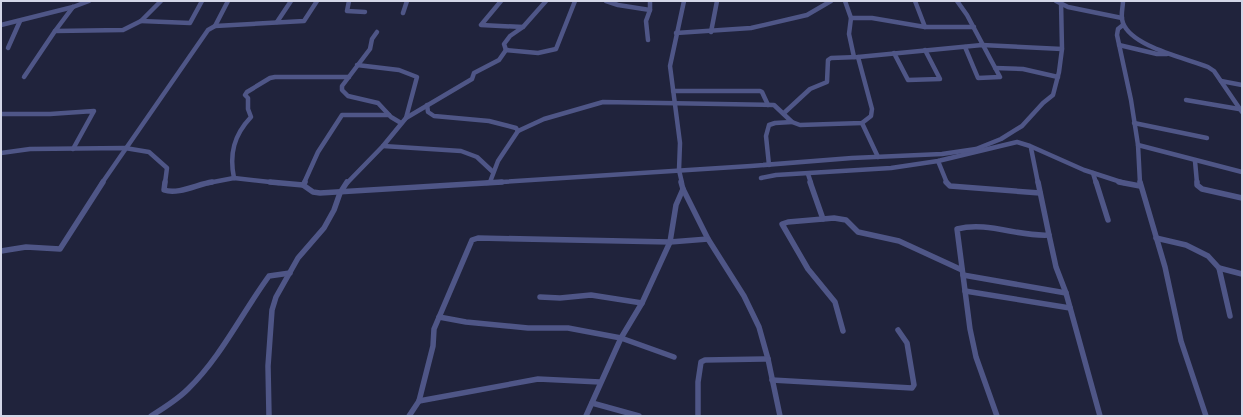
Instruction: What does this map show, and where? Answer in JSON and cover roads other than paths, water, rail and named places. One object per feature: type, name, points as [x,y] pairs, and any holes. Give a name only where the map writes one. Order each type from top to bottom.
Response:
[{"type":"street","points":[[1,25],[73,7],[88,1]]},
{"type":"street","points":[[55,31],[123,30],[141,21],[161,1]]},
{"type":"street","points":[[141,21],[190,23],[202,1]]},
{"type":"street","points":[[1,251],[26,248],[59,250],[125,148],[206,32],[215,26],[228,1]]},
{"type":"street","points":[[277,22],[291,1]]},
{"type":"street","points":[[215,26],[304,21],[317,1]]},
{"type":"street","points":[[349,1],[347,11],[365,12]]},
{"type":"street","points":[[403,13],[407,1]]},
{"type":"street","points":[[501,1],[480,25],[523,27]]},
{"type":"street","points":[[506,50],[504,44],[510,36],[523,27],[546,1]]},
{"type":"street","points":[[506,50],[537,54],[556,49],[575,1]]},
{"type":"street","points":[[606,1],[618,5],[650,10]]},
{"type":"street","points":[[648,40],[646,21],[650,10],[650,1]]},
{"type":"street","points":[[684,1],[670,66],[680,143],[679,170],[683,189],[708,239],[744,296],[759,327],[780,416]]},
{"type":"street","points":[[711,32],[717,1]]},
{"type":"street","points":[[676,34],[751,28],[808,16],[832,1]]},
{"type":"street","points":[[770,165],[766,136],[769,125],[775,122],[792,122],[800,125],[862,122],[871,116],[872,109],[849,34],[851,18],[845,1]]},
{"type":"street","points":[[915,1],[925,27]]},
{"type":"street","points":[[957,1],[974,27],[982,45],[1000,77],[978,78],[965,47]]},
{"type":"street","points":[[1056,1],[1122,18]]},
{"type":"street","points":[[1123,1],[1123,24],[1138,39],[1171,54],[1208,67],[1214,71],[1241,111]]},
{"type":"street","points":[[1,153],[30,149],[73,150],[125,148],[149,152],[167,168],[164,190],[166,192],[234,178],[303,185],[312,192],[340,193],[490,182],[955,153],[976,149],[1001,138],[1022,126],[1043,103],[1051,98],[1058,77],[1062,49],[1061,3]]},
{"type":"street","points":[[24,77],[73,7]]},
{"type":"street","points":[[851,18],[872,18],[925,27],[974,27]]},
{"type":"street","points":[[8,48],[20,21]]},
{"type":"street","points":[[1123,24],[1118,29],[1119,45],[1131,100],[1138,145],[1140,186],[1166,267],[1181,341],[1206,416]]},
{"type":"street","points":[[377,32],[372,39],[370,49],[342,86],[344,93],[348,96],[375,101],[389,115],[401,123]]},
{"type":"street","points":[[784,113],[810,89],[826,82],[829,58],[856,57],[982,45],[1062,49]]},
{"type":"street","points":[[1119,45],[1157,54],[1171,54]]},
{"type":"street","points":[[269,416],[268,366],[272,310],[276,297],[298,258],[324,228],[334,210],[340,193],[349,179],[383,146],[406,118],[472,79],[474,72],[499,60],[506,50]]},
{"type":"street","points":[[894,53],[908,80],[940,79],[925,50]]},
{"type":"street","points":[[357,65],[400,70],[417,76],[406,118]]},
{"type":"street","points":[[995,68],[1023,69],[1058,77]]},
{"type":"street","points":[[234,178],[231,164],[234,140],[242,125],[251,117],[248,110],[248,100],[245,94],[270,78],[275,77],[349,77]]},
{"type":"street","points":[[1221,81],[1242,85]]},
{"type":"street","points":[[673,91],[760,91],[762,92],[768,105]]},
{"type":"street","points":[[1186,100],[1241,111]]},
{"type":"street","points":[[490,182],[498,161],[518,131],[544,120],[603,102],[768,105],[776,106],[792,122]]},
{"type":"street","points":[[426,105],[428,112],[434,116],[489,121],[516,128],[518,131]]},
{"type":"street","points":[[1,114],[57,114],[75,111],[94,111],[73,150]]},
{"type":"street","points":[[303,185],[318,152],[342,115],[389,115]]},
{"type":"street","points":[[862,122],[878,157]]},
{"type":"street","points":[[1134,123],[1207,138]]},
{"type":"street","points":[[762,178],[776,175],[891,168],[938,161],[1017,142],[1024,142],[1031,148],[1093,173],[1140,186]]},
{"type":"street","points":[[1138,145],[1242,172]]},
{"type":"street","points":[[383,146],[461,152],[477,157],[493,172]]},
{"type":"street","points":[[1031,148],[1056,267],[1066,293],[1100,416]]},
{"type":"street","points":[[938,161],[946,183],[950,186],[1040,193]]},
{"type":"street","points":[[1195,161],[1197,185],[1202,189],[1242,198]]},
{"type":"street","points":[[1093,173],[1108,220]]},
{"type":"street","points":[[808,174],[823,219]]},
{"type":"street","points":[[586,416],[600,382],[622,338],[642,304],[670,242],[676,205],[683,189]]},
{"type":"street","points":[[844,331],[835,302],[808,269],[782,224],[788,222],[834,218],[846,220],[858,232],[899,241],[962,272],[1066,293]]},
{"type":"street","points":[[997,416],[976,358],[970,329],[957,229],[961,227],[975,226],[1021,233],[1049,235]]},
{"type":"street","points":[[409,416],[419,401],[433,346],[434,329],[472,240],[478,238],[670,242],[708,239]]},
{"type":"street","points":[[1156,238],[1192,248],[1208,256],[1219,268],[1230,316]]},
{"type":"street","points":[[1219,268],[1242,274]]},
{"type":"street","points":[[151,416],[165,409],[186,392],[220,350],[257,291],[269,276],[290,273]]},
{"type":"street","points":[[965,291],[1070,308]]},
{"type":"street","points":[[540,297],[560,298],[591,295],[642,304]]},
{"type":"street","points":[[439,317],[466,322],[528,328],[568,328],[622,338],[674,357]]},
{"type":"street","points":[[772,380],[912,388],[914,385],[907,343],[898,330]]},
{"type":"street","points":[[698,416],[698,369],[701,362],[705,360],[768,360]]},
{"type":"street","points":[[419,401],[538,379],[600,382]]},
{"type":"street","points":[[592,403],[639,416]]}]
